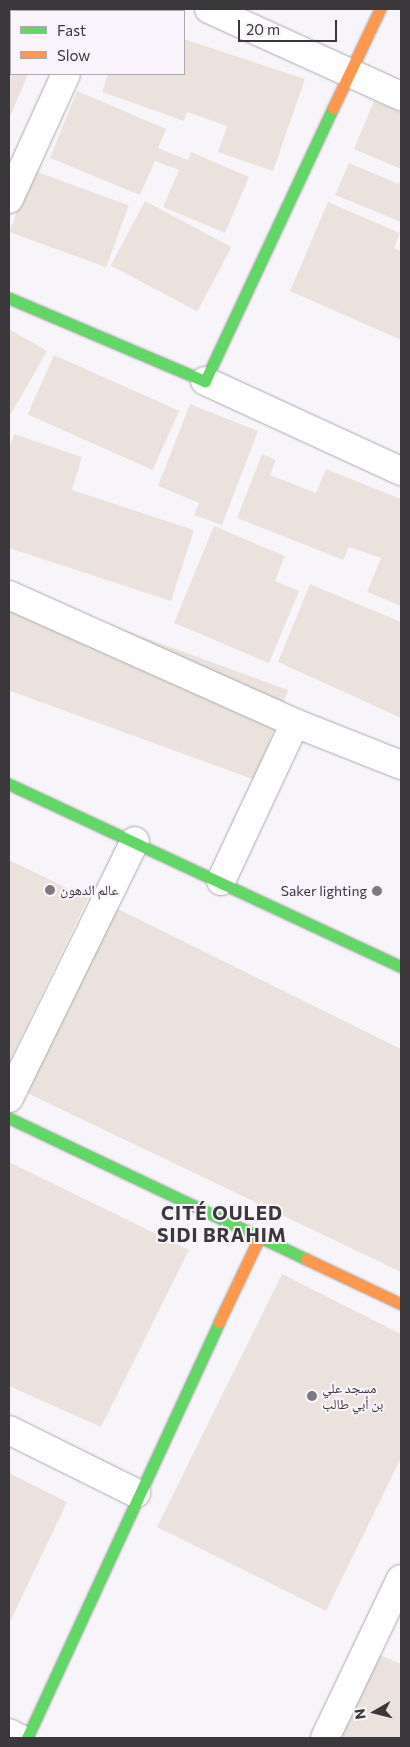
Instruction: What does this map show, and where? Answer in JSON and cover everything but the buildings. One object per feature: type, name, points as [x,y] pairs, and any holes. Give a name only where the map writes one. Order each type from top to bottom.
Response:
[{"type":"street","points":[[209,9],[401,96]]},
{"type":"street","points":[[205,381],[348,72],[380,9]]},
{"type":"street","points":[[9,199],[66,75]]},
{"type":"street","points":[[9,298],[205,381],[401,471]]},
{"type":"street","points":[[9,595],[295,723],[401,765]]},
{"type":"street","points":[[221,881],[295,723]]},
{"type":"street","points":[[9,784],[221,881],[401,967]]},
{"type":"street","points":[[9,1098],[135,841]]},
{"type":"street","points":[[9,1118],[401,1304]]},
{"type":"street","points":[[27,1738],[136,1492],[260,1236]]},
{"type":"street","points":[[9,1430],[136,1492]]},
{"type":"street","points":[[325,1738],[392,1624],[401,1578]]},
{"type":"street","points":[[9,1733],[19,1738]]},
{"type":"traffic: fast","points":[[9,298],[205,381],[333,108]]},
{"type":"traffic: fast","points":[[9,784],[401,967]]},
{"type":"traffic: fast","points":[[9,1118],[306,1259]]},
{"type":"traffic: fast","points":[[27,1738],[219,1322]]},
{"type":"traffic: slow","points":[[333,108],[380,9]]},
{"type":"traffic: slow","points":[[219,1322],[260,1236]]},
{"type":"traffic: slow","points":[[306,1259],[401,1304]]},
{"type":"place","name":"عالم الدهون","points":[[50,890]]},
{"type":"place","name":"Saker lighting","points":[[377,891]]},
{"type":"place","name":"مسجد علي بن أبي طالب","points":[[312,1396]]},
{"type":"district","name":"CITÉ OULED SIDI BRAHIM","points":[[222,1224]]}]
